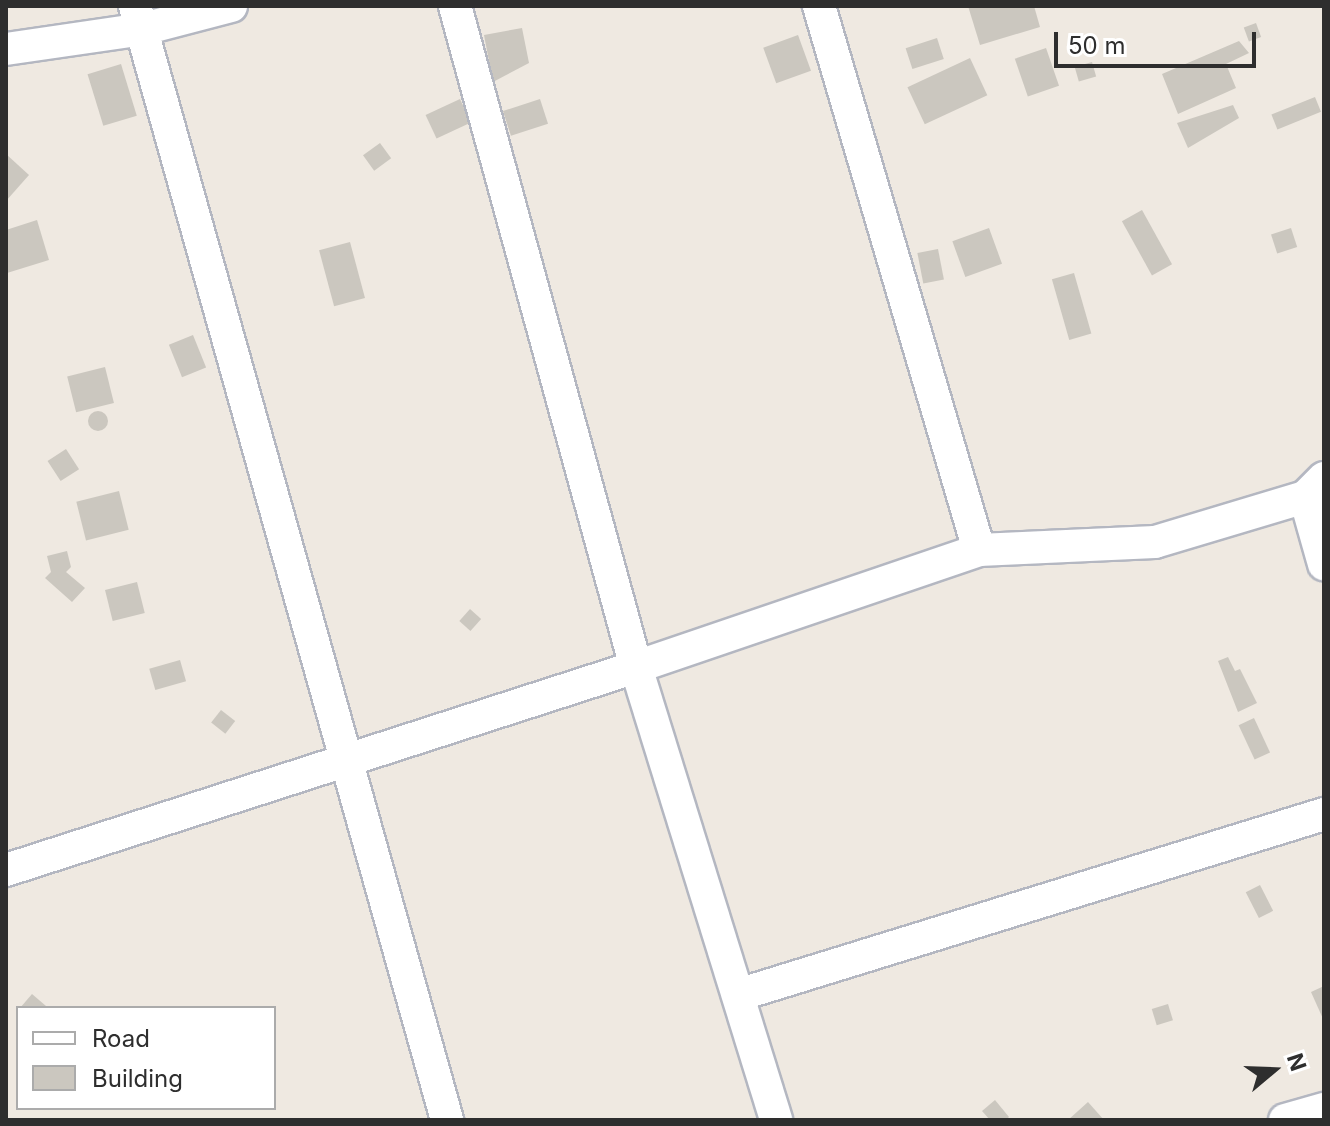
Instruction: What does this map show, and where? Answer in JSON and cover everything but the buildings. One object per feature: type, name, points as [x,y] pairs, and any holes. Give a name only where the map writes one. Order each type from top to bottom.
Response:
[{"type":"street","points":[[6,49],[139,18],[231,6]]},
{"type":"street","points":[[455,6],[636,667],[776,1120]]},
{"type":"street","points":[[819,6],[979,550]]},
{"type":"street","points":[[139,18],[343,761],[447,1120]]},
{"type":"street","points":[[6,870],[636,667],[979,550],[1155,542],[1314,488],[1324,564]]},
{"type":"street","points":[[738,995],[1324,814]]},
{"type":"street","points":[[1285,1120],[1324,1109]]}]
